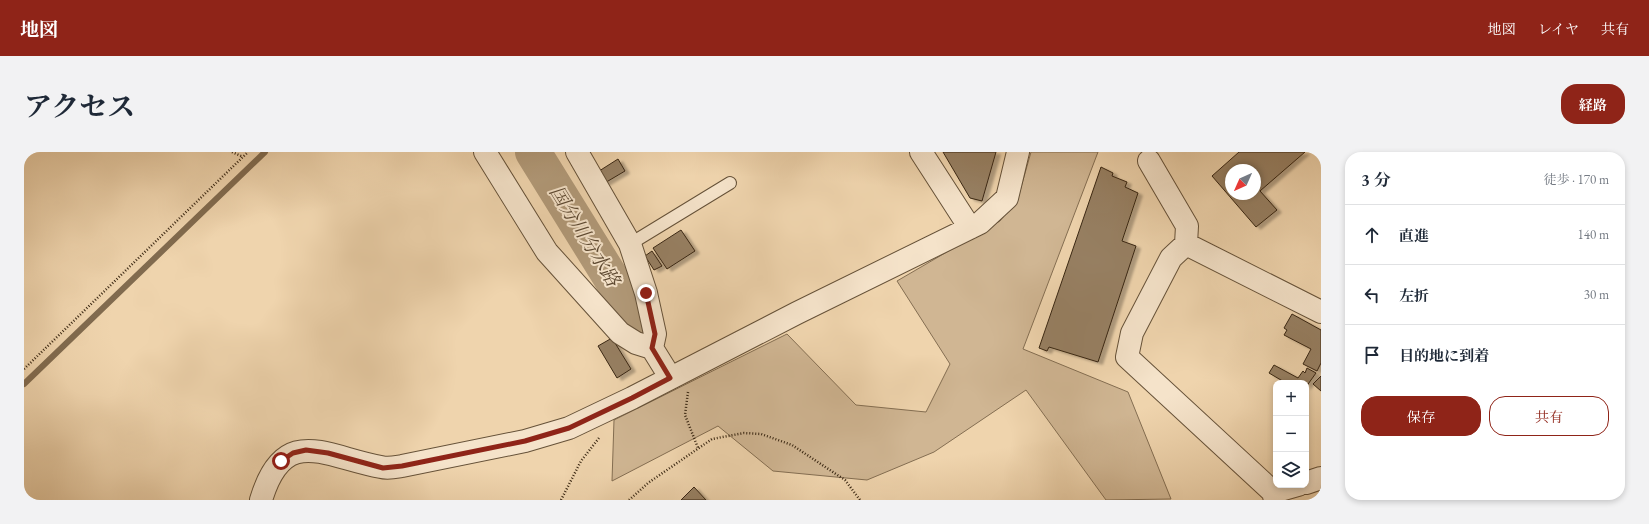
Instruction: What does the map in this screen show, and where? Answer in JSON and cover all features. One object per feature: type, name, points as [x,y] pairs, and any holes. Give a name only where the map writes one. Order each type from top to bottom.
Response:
[{"type":"street","points":[[485,152],[547,252],[620,332],[636,343],[652,348],[670,378]]},
{"type":"street","points":[[576,152],[630,244],[646,293],[654,327],[655,334],[652,348]]},
{"type":"street","points":[[921,152],[970,228]]},
{"type":"street","points":[[261,500],[266,483],[273,469],[281,461],[293,453],[306,450],[320,452],[383,468],[410,465],[525,441],[569,428],[632,398],[796,313],[980,223],[1007,198],[1018,152]]},
{"type":"street","points":[[1149,161],[1188,226],[1186,244],[1171,258],[1132,333],[1126,356],[1274,496],[1291,488]]},
{"type":"street","points":[[1186,244],[1321,312]]},
{"type":"street","points":[[1309,482],[1321,478]]},
{"type":"lane","points":[[630,244],[730,183]]},
{"type":"path","points":[[232,152],[243,157]]},
{"type":"path","points":[[24,369],[248,152]]},
{"type":"path","points":[[691,367],[686,416],[698,448]]},
{"type":"path","points":[[561,500],[581,461],[604,432]]},
{"type":"path","points":[[629,500],[648,483],[712,439],[744,433],[761,434],[792,445],[845,480],[860,500]]},
{"type":"shaded area","points":[[1031,152],[1098,152],[1023,349],[1128,392],[1171,499],[1106,500],[1026,390],[934,452],[867,480],[773,471],[718,426],[612,481],[614,420],[787,334],[856,405],[926,412],[950,364],[897,281],[1000,221],[1018,198]]},
{"type":"building","points":[[943,152],[996,152],[982,201],[970,198]]},
{"type":"building","points":[[1239,152],[1305,152],[1261,190],[1261,164],[1226,164]]},
{"type":"building","points":[[618,159],[625,171],[603,184],[596,173]]},
{"type":"building","points":[[1225,164],[1225,191],[1212,176]]},
{"type":"building","points":[[1101,167],[1113,173],[1112,176],[1127,182],[1125,187],[1138,193],[1122,241],[1136,246],[1098,362],[1049,347],[1047,351],[1039,348]]},
{"type":"building","points":[[1261,192],[1277,210],[1256,227],[1233,200],[1261,200]]},
{"type":"building","points":[[681,230],[695,251],[667,269],[653,248]]},
{"type":"building","points":[[652,251],[662,266],[654,270],[645,256]]},
{"type":"building","points":[[1292,314],[1321,330],[1321,363],[1317,371],[1303,364],[1311,349],[1284,335],[1287,330],[1284,328]]},
{"type":"building","points":[[612,338],[631,369],[617,378],[598,346]]},
{"type":"building","points":[[1274,365],[1298,378],[1303,371],[1305,373],[1307,368],[1316,373],[1309,383],[1309,380],[1281,380],[1269,373]]},
{"type":"building","points":[[1321,376],[1321,391],[1313,384]]},
{"type":"building","points":[[694,487],[706,500],[681,500]]},
{"type":"waterway","points":[[24,384],[265,152]]},
{"type":"waterway","name":"国分川分水路","points":[[533,152],[637,320]]},
{"type":"route","points":[[281,461],[293,453],[306,450],[328,453],[383,468],[402,466],[525,441],[569,428],[670,378],[652,348],[655,334],[646,293]]}]
